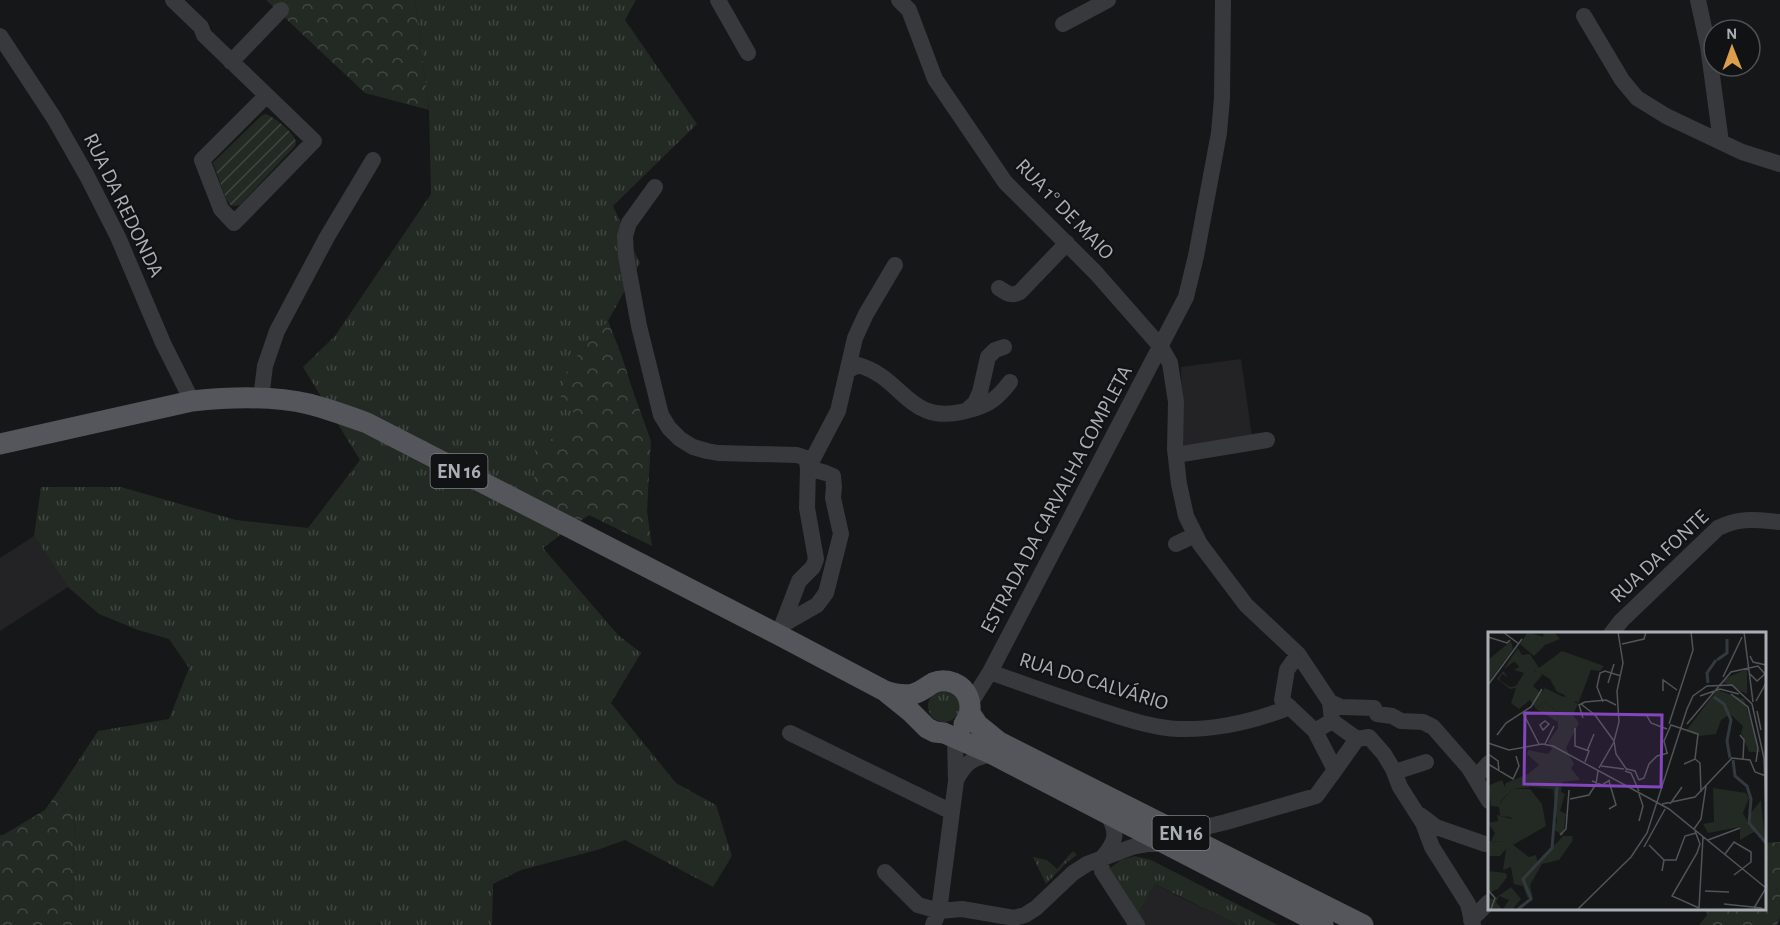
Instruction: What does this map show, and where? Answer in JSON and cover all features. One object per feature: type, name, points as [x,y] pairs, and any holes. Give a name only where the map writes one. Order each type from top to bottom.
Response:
[{"type":"main road","name":"EN 16","points":[[0,444],[192,401],[222,398],[261,398],[307,404],[367,423],[780,629],[885,691],[927,728],[992,754],[1107,814],[1220,853],[1363,925]]},
{"type":"main road","name":"EN 16","points":[[885,691],[906,695],[914,694],[940,681],[956,684],[968,696],[970,708],[978,725],[999,742],[1173,838],[1323,925]]},
{"type":"main road","points":[[921,721],[918,704],[925,689]]},
{"type":"main road","points":[[950,736],[961,728],[970,708]]},
{"type":"street","points":[[159,0],[196,36],[204,35]]},
{"type":"street","points":[[173,0],[201,27],[204,35],[231,63],[314,141],[234,223],[221,209],[202,160],[266,96]]},
{"type":"street","points":[[718,0],[748,53]]},
{"type":"street","name":"RUA 1° DE MAIO","points":[[899,0],[909,10],[935,79],[1005,182],[1096,273],[1162,357]]},
{"type":"street","points":[[1063,24],[1108,0]]},
{"type":"street","name":"ESTRADA DA CARVALHA COMPLETA","points":[[970,708],[1162,357],[1172,327],[1186,297],[1219,133],[1222,98],[1222,0]]},
{"type":"street","points":[[1698,0],[1708,46],[1721,142]]},
{"type":"street","points":[[231,63],[281,10]]},
{"type":"street","points":[[1584,16],[1622,80],[1637,98],[1666,116],[1742,152],[1780,164]]},
{"type":"street","name":"RUA DA REDONDA","points":[[0,36],[54,118],[87,176],[118,237],[163,343],[192,401]]},
{"type":"street","points":[[261,398],[265,366],[277,332],[326,240],[373,160]]},
{"type":"street","points":[[655,187],[629,223],[625,236],[626,256],[639,326],[661,415],[669,428],[693,447],[718,453],[797,455],[806,459],[808,468],[807,508],[816,559],[813,567],[799,581],[780,629]]},
{"type":"street","points":[[999,288],[1008,294],[1015,295],[1020,292],[1067,243]]},
{"type":"street","points":[[808,468],[838,411],[855,338],[866,314],[895,265]]},
{"type":"street","points":[[966,411],[975,404],[980,392],[988,357],[994,350],[1004,347]]},
{"type":"street","points":[[1162,357],[1176,402],[1176,455],[1186,516],[1200,544],[1246,605],[1298,654],[1330,702],[1332,721]]},
{"type":"street","points":[[849,370],[858,365],[867,367],[890,383],[916,406],[928,412],[947,415],[984,406],[1000,396],[1010,382]]},
{"type":"street","points":[[1176,455],[1267,440]]},
{"type":"street","points":[[780,629],[817,604],[826,593],[841,534],[832,498],[833,476],[808,468]]},
{"type":"street","name":"RUA DA FONTE","points":[[1613,632],[1621,621],[1718,528],[1731,522],[1744,520],[1780,522]]},
{"type":"street","points":[[1176,544],[1195,535]]},
{"type":"street","points":[[1298,654],[1287,670],[1282,700],[1315,730],[1335,770]]},
{"type":"street","points":[[956,684],[966,687],[974,686],[990,672]]},
{"type":"street","name":"RUA DO CALVÁRIO","points":[[990,672],[1119,717],[1159,727],[1218,728],[1273,714],[1290,707]]},
{"type":"street","points":[[1330,702],[1354,708],[1374,708],[1377,714]]},
{"type":"street","points":[[936,918],[962,909],[1014,918],[1025,915],[1036,908],[1073,873],[1087,864],[1132,847],[1173,838],[1316,796],[1363,738],[1377,714]]},
{"type":"street","points":[[1377,714],[1392,716],[1401,722],[1424,722],[1433,727],[1476,777],[1488,799]]},
{"type":"street","points":[[1315,730],[1332,721]]},
{"type":"street","points":[[1332,721],[1363,738],[1384,754],[1395,772],[1400,787],[1417,813],[1432,847],[1468,904],[1472,923]]},
{"type":"street","points":[[790,733],[952,812]]},
{"type":"street","points":[[936,918],[956,781],[950,736]]},
{"type":"street","points":[[956,781],[963,768],[974,758],[992,754]]},
{"type":"street","points":[[1395,772],[1426,762]]},
{"type":"street","points":[[1476,777],[1488,765]]},
{"type":"street","points":[[1417,813],[1436,827],[1488,846]]},
{"type":"street","points":[[1107,814],[1113,824],[1114,834],[1112,846],[1101,860],[1102,871],[1137,925]]},
{"type":"street","points":[[1220,853],[1220,834],[1226,822]]},
{"type":"street","points":[[885,872],[918,905],[936,918]]},
{"type":"street","points":[[1472,923],[1488,903]]},
{"type":"shaded area","points":[[1241,359],[1252,436],[1183,447],[1181,367]]},
{"type":"shaded area","points":[[34,536],[68,587],[0,631],[0,558]]},
{"type":"shaded area","points":[[1155,884],[1238,925],[1143,925],[1137,916]]},
{"type":"green space","points":[[266,0],[415,0],[429,110],[365,93]]},
{"type":"green space","points":[[415,0],[636,0],[625,20],[697,124],[613,206],[640,263],[608,321],[568,366],[582,416],[561,433],[534,488],[558,537],[543,548],[618,635],[641,653],[611,703],[676,783],[716,805],[732,856],[713,887],[625,840],[597,850],[521,870],[493,884],[492,925],[80,925],[74,915],[75,813],[59,790],[98,731],[169,719],[189,668],[169,639],[138,630],[99,614],[68,587],[34,536],[41,487],[121,487],[236,520],[308,528],[360,460],[303,367],[335,336],[431,194],[429,110]]},
{"type":"green space","points":[[265,114],[288,130],[296,144],[240,205],[230,205],[213,163]]},
{"type":"green space","points":[[608,321],[651,441],[647,511],[652,546],[589,515],[558,537],[534,488],[535,449],[561,433],[581,416],[559,405],[568,366]]},
{"type":"green space","points":[[944,690],[955,695],[960,706],[955,717],[944,722],[933,717],[928,706],[933,695]]},
{"type":"green space","points":[[59,790],[75,813],[74,915],[80,925],[0,925],[0,835],[45,810]]},
{"type":"green space","points":[[1780,842],[1780,918],[1777,925],[1699,925],[1707,915],[1706,910],[1765,910],[1765,843]]},
{"type":"green space","points":[[1073,851],[1077,855],[1046,884],[1033,857],[1047,860],[1057,869]]},
{"type":"green space","points":[[1135,856],[1151,860],[1278,925],[1238,925],[1155,884],[1137,916],[1115,882],[1110,868],[1121,860]]}]
